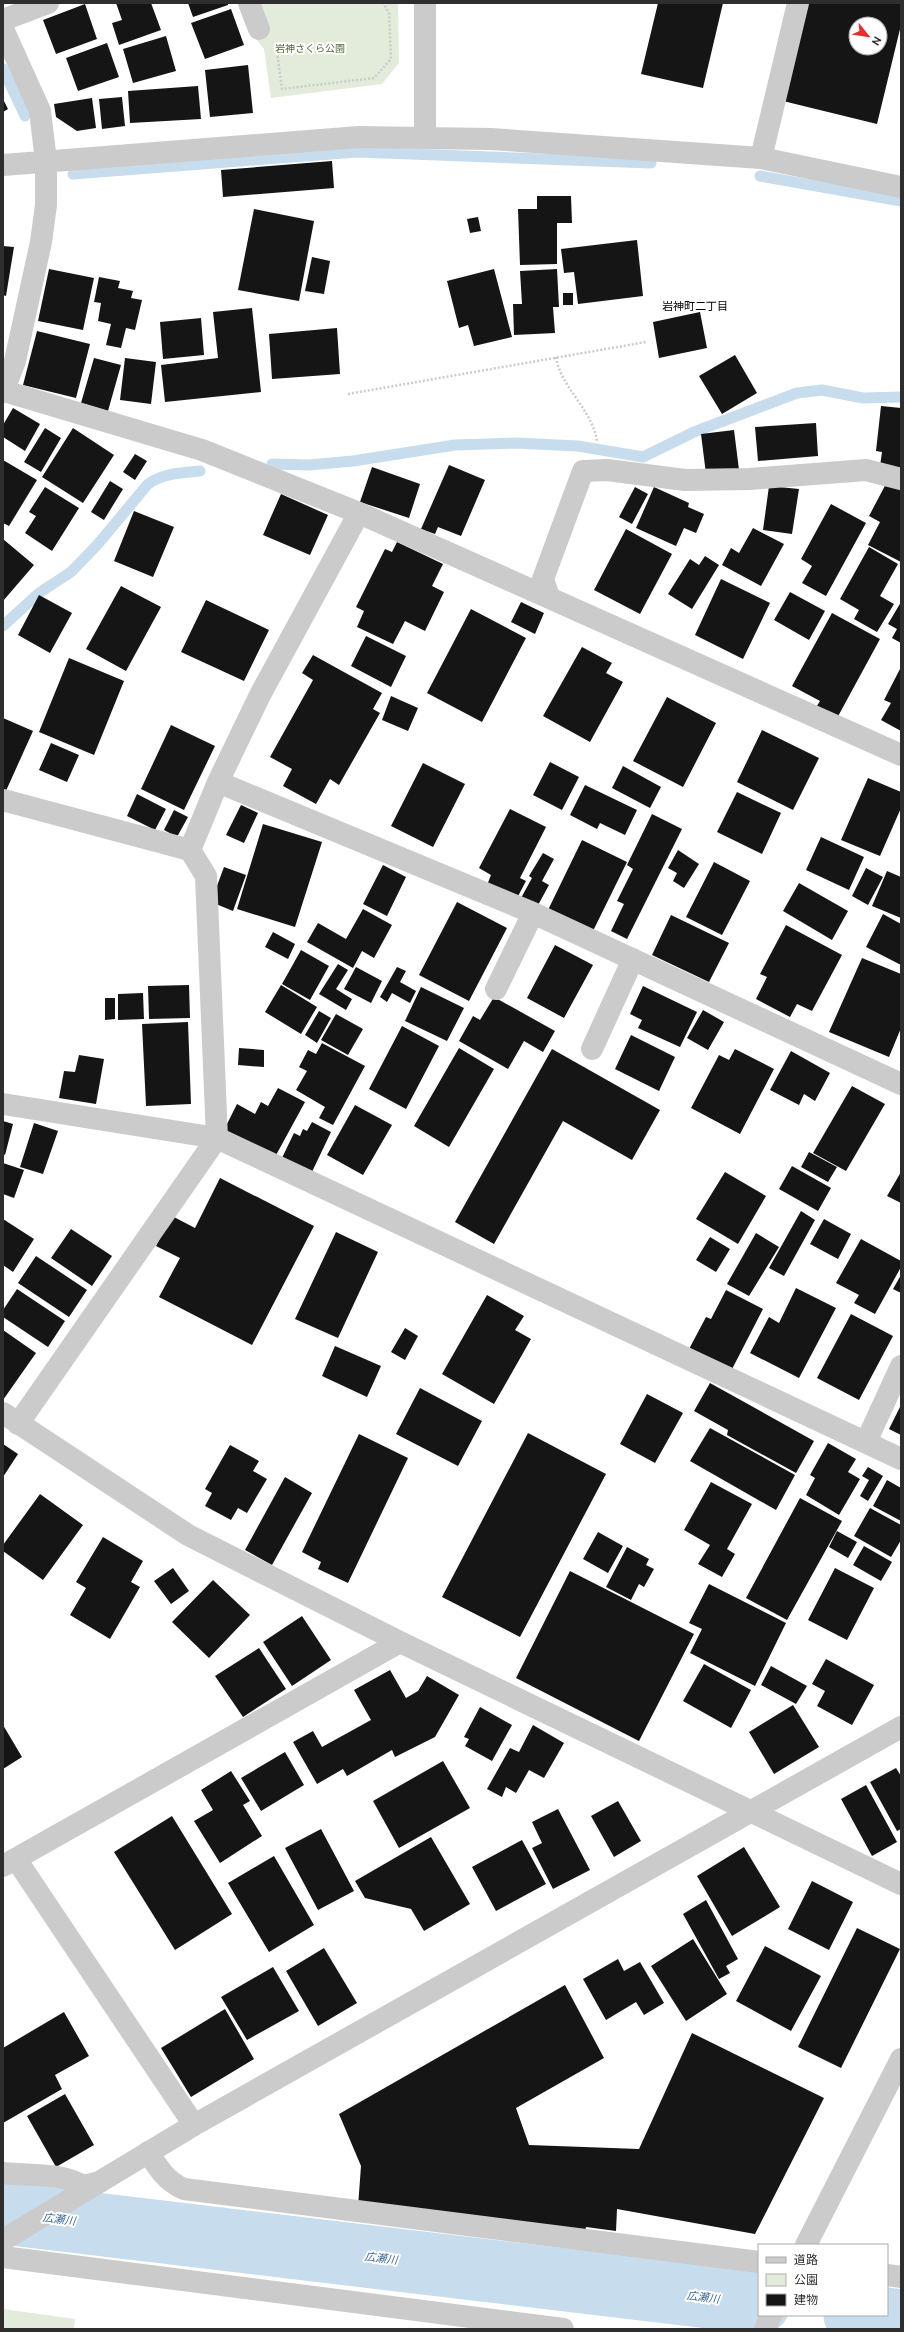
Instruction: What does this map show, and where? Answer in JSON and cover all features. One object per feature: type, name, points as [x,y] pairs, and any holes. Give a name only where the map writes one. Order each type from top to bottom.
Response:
[{"type":"street","points":[[3,20],[48,3]]},
{"type":"street","points":[[249,3],[259,29]]},
{"type":"street","points":[[425,3],[425,138]]},
{"type":"street","points":[[761,158],[798,3]]},
{"type":"street","points":[[3,29],[40,111],[46,161],[46,204],[41,242],[15,361],[3,392],[202,450],[358,513],[901,755]]},
{"type":"street","points":[[3,165],[359,138],[491,139],[761,158],[901,187]]},
{"type":"street","points":[[549,597],[543,579],[583,471],[607,470],[685,480],[749,479],[866,470],[901,479]]},
{"type":"street","points":[[190,850],[218,782],[260,695],[358,513]]},
{"type":"street","points":[[218,782],[532,913],[901,1084]]},
{"type":"street","points":[[3,800],[190,850],[206,876],[217,1138],[11,1419],[188,1535],[400,1642],[751,1810],[901,1884]]},
{"type":"street","points":[[496,989],[532,913]]},
{"type":"street","points":[[592,1048],[633,959]]},
{"type":"street","points":[[3,1104],[217,1138],[901,1459]]},
{"type":"street","points":[[866,1442],[901,1366]]},
{"type":"street","points":[[194,2126],[9,1862],[400,1642]]},
{"type":"street","points":[[6,2238],[92,2188],[148,2152],[751,1810],[901,1727]]},
{"type":"street","points":[[807,2244],[901,2059]]},
{"type":"street","points":[[148,2152],[162,2175],[173,2184],[184,2189],[758,2262]]},
{"type":"street","points":[[3,2173],[50,2176],[74,2181],[82,2186],[92,2188]]},
{"type":"street","points":[[3,2257],[563,2329]]},
{"type":"street","points":[[888,2276],[901,2277]]},
{"type":"street","points":[[765,2329],[772,2316]]},
{"type":"path","points":[[259,29],[275,42],[282,89],[374,78],[391,59],[389,13],[384,3]]},
{"type":"path","points":[[348,394],[646,342]]},
{"type":"path","points":[[556,357],[562,376],[587,417],[597,442]]},
{"type":"green space","name":"岩神さくら公園","points":[[242,3],[398,3],[399,63],[382,84],[271,98],[264,49],[255,38]]},
{"type":"green space","points":[[3,2309],[75,2319],[74,2329],[3,2329]]},
{"type":"building","points":[[116,3],[151,3],[161,30],[119,45],[112,23],[122,20]]},
{"type":"building","points":[[188,3],[228,3],[228,5],[193,17]]},
{"type":"building","points":[[658,3],[723,3],[703,88],[641,74]]},
{"type":"building","points":[[807,3],[901,3],[901,25],[877,124],[783,101]]},
{"type":"building","points":[[85,4],[97,39],[56,54],[43,20]]},
{"type":"building","points":[[231,9],[244,45],[205,59],[191,23]]},
{"type":"building","points":[[166,36],[176,71],[133,83],[123,49]]},
{"type":"building","points":[[107,43],[119,77],[78,91],[66,58]]},
{"type":"building","points":[[248,65],[253,113],[210,117],[205,70]]},
{"type":"building","points":[[198,86],[201,119],[130,123],[128,91]]},
{"type":"building","points":[[122,97],[125,126],[102,129],[99,99]]},
{"type":"building","points":[[92,98],[96,128],[77,131],[56,117],[54,104]]},
{"type":"building","points":[[3,99],[8,109],[3,112]]},
{"type":"building","points":[[332,161],[334,188],[223,197],[221,170]]},
{"type":"building","points":[[537,196],[571,196],[572,223],[557,223],[557,264],[520,265],[518,209],[537,209]]},
{"type":"building","points":[[254,209],[314,221],[299,301],[238,290]]},
{"type":"building","points":[[478,217],[481,231],[470,233],[467,219]]},
{"type":"building","points":[[637,240],[643,296],[578,304],[574,272],[564,273],[561,249]]},
{"type":"building","points":[[3,246],[14,247],[6,296],[3,295]]},
{"type":"building","points":[[312,257],[330,261],[324,294],[305,291]]},
{"type":"building","points":[[49,269],[94,278],[83,330],[38,321]]},
{"type":"building","points":[[494,269],[512,337],[474,346],[468,325],[459,328],[447,281]]},
{"type":"building","points":[[557,269],[559,307],[553,307],[555,333],[514,335],[513,304],[522,304],[520,271]]},
{"type":"building","points":[[99,277],[120,281],[118,288],[133,291],[131,298],[142,300],[135,330],[126,328],[121,348],[106,345],[111,324],[98,321],[101,303],[94,302]]},
{"type":"building","points":[[563,293],[573,293],[573,305],[563,305]]},
{"type":"building","points":[[252,308],[261,392],[165,402],[161,365],[218,358],[213,312]]},
{"type":"building","points":[[700,312],[707,348],[659,358],[653,322]]},
{"type":"building","points":[[201,318],[204,355],[163,359],[160,322]]},
{"type":"building","points":[[337,328],[340,374],[272,379],[269,334]]},
{"type":"building","points":[[37,331],[90,344],[76,398],[23,385]]},
{"type":"building","points":[[735,355],[757,393],[722,414],[699,376]]},
{"type":"building","points":[[94,358],[121,365],[108,411],[81,403]]},
{"type":"building","points":[[125,358],[156,362],[151,404],[120,400]]},
{"type":"building","points":[[881,406],[901,408],[901,468],[880,466],[882,452],[876,451]]},
{"type":"building","points":[[13,408],[40,424],[25,451],[3,437],[3,425]]},
{"type":"building","points":[[816,423],[818,456],[758,461],[755,427]]},
{"type":"building","points":[[45,428],[61,438],[41,472],[24,462]]},
{"type":"building","points":[[73,428],[114,455],[83,503],[42,477]]},
{"type":"building","points":[[734,430],[739,470],[706,474],[701,434]]},
{"type":"building","points":[[135,454],[147,461],[135,480],[123,472]]},
{"type":"building","points":[[3,460],[37,480],[9,526],[3,523]]},
{"type":"building","points":[[449,465],[485,480],[461,536],[438,527],[435,534],[421,529]]},
{"type":"building","points":[[372,467],[420,484],[409,518],[360,502]]},
{"type":"building","points":[[888,480],[901,487],[901,562],[868,545],[880,522],[869,516]]},
{"type":"building","points":[[110,481],[123,489],[104,520],[91,512]]},
{"type":"building","points":[[769,486],[799,489],[792,534],[763,530]]},
{"type":"building","points":[[45,487],[79,508],[52,551],[25,533],[36,516],[29,512]]},
{"type":"building","points":[[635,487],[648,494],[632,524],[619,517]]},
{"type":"building","points":[[654,487],[689,503],[688,507],[704,514],[696,533],[684,528],[676,546],[636,528]]},
{"type":"building","points":[[281,494],[328,515],[310,555],[263,535]]},
{"type":"building","points":[[831,504],[866,523],[826,596],[802,583],[812,566],[801,559]]},
{"type":"building","points":[[134,511],[174,527],[153,577],[114,561]]},
{"type":"building","points":[[753,528],[784,544],[761,586],[722,565],[731,548],[739,553]]},
{"type":"building","points":[[626,529],[672,554],[640,614],[594,590]]},
{"type":"building","points":[[3,539],[34,565],[3,601]]},
{"type":"building","points":[[397,542],[443,564],[432,586],[444,592],[425,631],[405,621],[393,644],[357,627],[364,611],[356,607],[385,549],[392,552]]},
{"type":"building","points":[[869,547],[898,564],[880,596],[894,604],[877,632],[854,619],[859,610],[840,599]]},
{"type":"building","points":[[705,556],[719,565],[692,609],[668,594],[690,559],[699,565]]},
{"type":"building","points":[[721,579],[770,603],[743,659],[695,635]]},
{"type":"building","points":[[121,586],[161,607],[126,671],[86,649]]},
{"type":"building","points":[[790,592],[825,611],[809,640],[774,620]]},
{"type":"building","points":[[39,595],[72,613],[50,653],[18,635]]},
{"type":"building","points":[[206,600],[269,630],[244,681],[181,652]]},
{"type":"building","points":[[521,602],[544,613],[535,634],[511,622]]},
{"type":"building","points":[[901,602],[901,643],[892,638],[897,629],[888,624]]},
{"type":"building","points":[[471,609],[526,638],[482,722],[427,693]]},
{"type":"building","points":[[832,613],[880,639],[836,720],[815,709],[820,701],[792,686]]},
{"type":"building","points":[[366,636],[406,656],[391,687],[351,666]]},
{"type":"building","points":[[582,647],[612,663],[606,673],[623,682],[590,742],[543,716]]},
{"type":"building","points":[[313,655],[382,693],[373,709],[380,713],[339,785],[330,779],[316,804],[283,786],[292,769],[270,757],[313,680],[302,673]]},
{"type":"building","points":[[69,658],[124,681],[94,755],[39,732]]},
{"type":"building","points":[[901,667],[901,731],[881,720],[891,703],[884,700]]},
{"type":"building","points":[[391,696],[418,708],[408,731],[382,720]]},
{"type":"building","points":[[667,697],[716,723],[683,787],[633,761]]},
{"type":"building","points":[[3,718],[33,731],[5,793],[3,792]]},
{"type":"building","points":[[171,725],[215,746],[184,810],[141,789]]},
{"type":"building","points":[[762,730],[819,758],[793,810],[737,782]]},
{"type":"building","points":[[51,743],[79,755],[67,782],[39,770]]},
{"type":"building","points":[[550,762],[579,777],[562,810],[533,795]]},
{"type":"building","points":[[423,763],[465,784],[433,847],[391,826]]},
{"type":"building","points":[[623,766],[661,787],[650,808],[612,788]]},
{"type":"building","points":[[868,778],[901,792],[901,808],[880,856],[841,840]]},
{"type":"building","points":[[585,785],[637,810],[625,835],[600,823],[597,829],[570,815]]},
{"type":"building","points":[[737,792],[781,813],[762,854],[717,832]]},
{"type":"building","points":[[137,794],[166,809],[155,830],[127,816]]},
{"type":"building","points":[[241,805],[258,813],[244,843],[226,835]]},
{"type":"building","points":[[510,809],[546,827],[520,878],[526,881],[516,900],[487,885],[491,875],[479,868]]},
{"type":"building","points":[[174,810],[188,817],[177,837],[164,830]]},
{"type":"building","points":[[652,814],[682,829],[627,939],[611,931],[624,904],[617,901],[633,869],[627,865]]},
{"type":"building","points":[[263,824],[322,842],[295,927],[237,909]]},
{"type":"building","points":[[821,837],[864,857],[849,890],[806,870]]},
{"type":"building","points":[[582,840],[627,862],[593,931],[548,910]]},
{"type":"building","points":[[678,850],[699,864],[684,888],[673,881],[677,873],[668,868]]},
{"type":"building","points":[[543,853],[554,859],[542,881],[549,885],[537,907],[521,898],[532,878],[529,876]]},
{"type":"building","points":[[714,862],[750,881],[722,935],[686,917]]},
{"type":"building","points":[[383,865],[406,877],[387,916],[363,904]]},
{"type":"building","points":[[224,867],[246,875],[233,911],[211,902]]},
{"type":"building","points":[[866,868],[883,877],[868,905],[852,896]]},
{"type":"building","points":[[887,871],[901,877],[901,918],[872,906]]},
{"type":"building","points":[[799,883],[848,911],[832,940],[783,911]]},
{"type":"building","points":[[457,902],[507,928],[469,1001],[419,975]]},
{"type":"building","points":[[363,909],[392,925],[374,958],[362,951],[353,968],[307,942],[318,923],[346,939]]},
{"type":"building","points":[[883,914],[901,924],[901,965],[866,947]]},
{"type":"building","points":[[671,915],[729,943],[709,982],[652,955]]},
{"type":"building","points":[[786,925],[842,955],[812,1011],[797,1004],[790,1017],[756,999],[767,977],[760,974]]},
{"type":"building","points":[[273,932],[295,944],[288,959],[265,947]]},
{"type":"building","points":[[555,945],[593,965],[564,1018],[527,998]]},
{"type":"building","points":[[301,950],[329,966],[310,1000],[282,984]]},
{"type":"building","points":[[862,958],[901,974],[901,1028],[889,1057],[829,1032]]},
{"type":"building","points":[[338,964],[348,970],[336,989],[352,999],[346,1010],[319,994]]},
{"type":"building","points":[[356,967],[382,981],[371,1003],[344,989]]},
{"type":"building","points":[[397,967],[406,971],[400,982],[416,991],[410,1003],[392,993],[387,1002],[380,997]]},
{"type":"building","points":[[189,985],[190,1018],[149,1019],[148,986]]},
{"type":"building","points":[[281,985],[317,1007],[301,1034],[265,1012]]},
{"type":"building","points":[[643,986],[697,1012],[680,1047],[638,1028],[642,1020],[630,1014]]},
{"type":"building","points":[[421,987],[464,1008],[447,1041],[405,1021]]},
{"type":"building","points":[[143,993],[144,1019],[118,1020],[118,994]]},
{"type":"building","points":[[494,997],[555,1031],[543,1052],[524,1041],[508,1069],[459,1041],[473,1016],[480,1020]]},
{"type":"building","points":[[105,998],[115,998],[115,1019],[105,1020]]},
{"type":"building","points":[[703,1010],[724,1022],[708,1050],[687,1038]]},
{"type":"building","points":[[319,1011],[331,1018],[317,1043],[305,1035]]},
{"type":"building","points":[[336,1014],[363,1029],[348,1055],[321,1040]]},
{"type":"building","points":[[188,1022],[191,1104],[146,1106],[142,1024]]},
{"type":"building","points":[[402,1026],[439,1046],[406,1109],[369,1089]]},
{"type":"building","points":[[631,1035],[675,1057],[659,1091],[615,1069]]},
{"type":"building","points":[[322,1043],[365,1066],[333,1125],[319,1118],[325,1107],[296,1090],[307,1071],[299,1067],[308,1050],[316,1054]]},
{"type":"building","points":[[239,1048],[264,1050],[264,1067],[238,1065]]},
{"type":"building","points":[[459,1048],[494,1069],[449,1147],[414,1126]]},
{"type":"building","points":[[552,1049],[660,1110],[632,1160],[563,1121],[494,1244],[455,1222]]},
{"type":"building","points":[[735,1049],[774,1069],[740,1134],[691,1108],[719,1055],[729,1060]]},
{"type":"building","points":[[791,1051],[830,1073],[815,1101],[804,1094],[799,1105],[770,1090]]},
{"type":"building","points":[[79,1055],[104,1059],[96,1104],[59,1098],[64,1071],[75,1072]]},
{"type":"building","points":[[852,1086],[885,1104],[846,1171],[813,1153]]},
{"type":"building","points":[[278,1088],[305,1102],[275,1157],[224,1130],[237,1104],[255,1114],[261,1102],[268,1106]]},
{"type":"building","points":[[355,1105],[392,1125],[363,1175],[327,1155]]},
{"type":"building","points":[[3,1121],[13,1124],[5,1155],[3,1154]]},
{"type":"building","points":[[312,1122],[331,1132],[311,1174],[281,1160],[294,1133],[300,1136],[303,1129],[307,1131]]},
{"type":"building","points":[[34,1123],[58,1131],[43,1174],[20,1167]]},
{"type":"building","points":[[809,1152],[837,1167],[828,1182],[801,1167]]},
{"type":"building","points":[[3,1163],[24,1170],[14,1198],[3,1194]]},
{"type":"building","points":[[792,1166],[831,1188],[818,1211],[779,1189]]},
{"type":"building","points":[[725,1172],[766,1196],[738,1244],[696,1219]]},
{"type":"building","points":[[901,1172],[901,1203],[887,1196]]},
{"type":"building","points":[[220,1178],[314,1226],[252,1345],[159,1297],[180,1258],[156,1246],[172,1216],[195,1228]]},
{"type":"building","points":[[801,1211],[815,1220],[784,1276],[769,1268]]},
{"type":"building","points":[[3,1219],[34,1239],[13,1272],[3,1265]]},
{"type":"building","points":[[824,1219],[851,1234],[838,1259],[810,1244]]},
{"type":"building","points":[[71,1229],[112,1256],[92,1286],[51,1258]]},
{"type":"building","points":[[336,1232],[378,1252],[338,1338],[295,1319]]},
{"type":"building","points":[[756,1233],[779,1247],[749,1296],[727,1284]]},
{"type":"building","points":[[710,1237],[730,1249],[716,1272],[696,1260]]},
{"type":"building","points":[[861,1239],[901,1261],[901,1267],[875,1314],[854,1303],[859,1295],[836,1283]]},
{"type":"building","points":[[36,1256],[87,1290],[69,1317],[18,1283]]},
{"type":"building","points":[[901,1275],[901,1293],[893,1289]]},
{"type":"building","points":[[796,1288],[836,1308],[799,1378],[750,1353],[769,1317],[779,1323]]},
{"type":"building","points":[[17,1289],[65,1321],[48,1347],[3,1317],[3,1310]]},
{"type":"building","points":[[726,1290],[763,1309],[730,1373],[688,1351],[706,1317],[711,1319]]},
{"type":"building","points":[[487,1295],[524,1316],[515,1330],[531,1339],[494,1404],[442,1374]]},
{"type":"building","points":[[851,1314],[893,1336],[859,1400],[817,1378]]},
{"type":"building","points":[[405,1328],[418,1336],[405,1360],[391,1352]]},
{"type":"building","points":[[3,1330],[36,1353],[3,1400]]},
{"type":"building","points":[[335,1346],[381,1366],[367,1397],[322,1376]]},
{"type":"building","points":[[710,1383],[814,1441],[796,1473],[727,1435],[728,1430],[694,1411]]},
{"type":"building","points":[[420,1388],[482,1421],[458,1466],[396,1434]]},
{"type":"building","points":[[647,1394],[683,1413],[655,1463],[620,1444]]},
{"type":"building","points":[[901,1405],[901,1435],[889,1429]]},
{"type":"building","points":[[710,1428],[795,1475],[776,1510],[690,1461]]},
{"type":"building","points":[[528,1433],[606,1474],[520,1637],[442,1597]]},
{"type":"building","points":[[359,1434],[408,1458],[348,1583],[318,1569],[321,1562],[302,1552]]},
{"type":"building","points":[[828,1443],[856,1459],[848,1472],[860,1479],[839,1515],[806,1495],[815,1478],[810,1475]]},
{"type":"building","points":[[3,1444],[18,1454],[3,1477]]},
{"type":"building","points":[[230,1445],[259,1461],[253,1471],[267,1479],[247,1513],[238,1508],[231,1520],[205,1506],[212,1493],[205,1489]]},
{"type":"building","points":[[868,1467],[883,1476],[868,1501],[860,1496],[869,1480],[862,1476]]},
{"type":"building","points":[[285,1477],[312,1493],[272,1565],[245,1550]]},
{"type":"building","points":[[887,1480],[901,1488],[901,1521],[873,1506]]},
{"type":"building","points":[[711,1482],[752,1504],[727,1549],[735,1554],[722,1577],[698,1564],[710,1545],[684,1530]]},
{"type":"building","points":[[40,1494],[83,1525],[43,1580],[3,1551],[3,1545]]},
{"type":"building","points":[[800,1498],[842,1521],[787,1620],[746,1598]]},
{"type":"building","points":[[870,1508],[901,1525],[901,1540],[891,1557],[854,1536]]},
{"type":"building","points":[[837,1531],[857,1542],[848,1558],[829,1547]]},
{"type":"building","points":[[598,1532],[623,1546],[608,1573],[583,1559]]},
{"type":"building","points":[[103,1537],[143,1561],[131,1582],[140,1587],[110,1639],[70,1615],[86,1588],[76,1582]]},
{"type":"building","points":[[864,1546],[892,1562],[881,1581],[853,1565]]},
{"type":"building","points":[[627,1547],[649,1559],[646,1565],[654,1569],[644,1587],[639,1584],[631,1600],[606,1587]]},
{"type":"building","points":[[173,1568],[189,1591],[171,1604],[154,1581]]},
{"type":"building","points":[[835,1568],[874,1588],[847,1640],[808,1620]]},
{"type":"building","points":[[570,1571],[694,1634],[639,1741],[516,1678]]},
{"type":"building","points":[[213,1580],[250,1615],[209,1658],[172,1622]]},
{"type":"building","points":[[709,1584],[786,1623],[755,1686],[690,1653],[702,1629],[689,1623]]},
{"type":"building","points":[[302,1616],[331,1660],[292,1686],[263,1642]]},
{"type":"building","points":[[259,1648],[286,1689],[243,1717],[215,1676]]},
{"type":"building","points":[[826,1659],[874,1685],[852,1725],[817,1706],[825,1691],[812,1684]]},
{"type":"building","points":[[704,1664],[751,1690],[731,1728],[683,1701]]},
{"type":"building","points":[[771,1666],[807,1686],[796,1704],[761,1685]]},
{"type":"building","points":[[390,1670],[406,1698],[418,1691],[427,1676],[459,1695],[435,1737],[395,1757],[392,1750],[347,1776],[343,1769],[317,1784],[293,1742],[313,1731],[322,1747],[371,1720],[354,1690]]},
{"type":"building","points":[[793,1705],[819,1747],[774,1774],[749,1732]]},
{"type":"building","points":[[480,1707],[512,1725],[492,1761],[465,1746],[469,1739],[464,1737]]},
{"type":"building","points":[[3,1725],[22,1757],[3,1769]]},
{"type":"building","points":[[533,1725],[564,1743],[544,1778],[529,1770],[516,1793],[506,1787],[502,1797],[487,1789],[510,1748],[519,1752]]},
{"type":"building","points":[[285,1752],[304,1785],[261,1811],[241,1778]]},
{"type":"building","points":[[443,1761],[470,1808],[399,1848],[373,1801]]},
{"type":"building","points":[[896,1768],[901,1776],[901,1829],[897,1831],[870,1782]]},
{"type":"building","points":[[231,1771],[250,1801],[243,1805],[262,1836],[220,1863],[194,1821],[213,1810],[201,1790]]},
{"type":"building","points":[[866,1785],[897,1842],[872,1856],[841,1799]]},
{"type":"building","points":[[618,1801],[641,1841],[614,1857],[591,1816]]},
{"type":"building","points":[[558,1809],[590,1870],[553,1889],[532,1848],[542,1843],[532,1822]]},
{"type":"building","points":[[172,1816],[232,1914],[175,1950],[114,1852]]},
{"type":"building","points":[[321,1829],[354,1891],[318,1910],[285,1848]]},
{"type":"building","points":[[431,1837],[470,1904],[424,1931],[411,1909],[365,1898],[355,1881]]},
{"type":"building","points":[[522,1840],[546,1884],[496,1911],[472,1867]]},
{"type":"building","points":[[744,1847],[780,1907],[732,1936],[697,1876]]},
{"type":"building","points":[[274,1856],[314,1925],[269,1952],[228,1883]]},
{"type":"building","points":[[812,1881],[853,1902],[829,1950],[788,1929]]},
{"type":"building","points":[[706,1900],[738,1959],[726,1966],[730,1973],[719,1979],[683,1914]]},
{"type":"building","points":[[857,1928],[900,1949],[841,2068],[798,2047]]},
{"type":"building","points":[[693,1939],[727,1994],[686,2021],[651,1966]]},
{"type":"building","points":[[765,1946],[821,1976],[791,2031],[736,2001]]},
{"type":"building","points":[[324,1948],[357,2003],[318,2026],[286,1971]]},
{"type":"building","points":[[618,1959],[624,1971],[640,1962],[664,2003],[644,2015],[636,2002],[606,2020],[583,1979]]},
{"type":"building","points":[[273,1967],[299,2011],[247,2040],[221,1997]]},
{"type":"building","points":[[565,1985],[604,2058],[516,2108],[529,2145],[639,2149],[692,2033],[824,2098],[755,2234],[617,2209],[616,2231],[586,2227],[584,2236],[358,2207],[361,2166],[339,2114]]},
{"type":"building","points":[[225,2009],[254,2059],[191,2097],[161,2048]]},
{"type":"building","points":[[64,2012],[89,2056],[55,2075],[62,2089],[3,2123],[3,2048]]},
{"type":"building","points":[[65,2094],[94,2145],[56,2167],[27,2116]]},
{"type":"waterway","points":[[3,69],[25,116]]},
{"type":"waterway","points":[[73,174],[357,152],[651,163]]},
{"type":"waterway","points":[[760,176],[901,201]]},
{"type":"waterway","points":[[272,464],[309,465],[353,461],[455,445],[516,443],[578,446],[643,457],[694,432],[797,393],[822,390],[863,398],[901,397]]},
{"type":"waterway","points":[[3,626],[39,593],[71,572],[98,544],[148,484],[154,480],[166,476],[200,471]]},
{"type":"waterway","name":"広瀬川","points":[[3,2213],[758,2303]]},
{"type":"waterway","name":"広瀬川","points":[[863,2316],[901,2321]]},
{"type":"district","name":"岩神町二丁目","points":[[695,306]]}]
